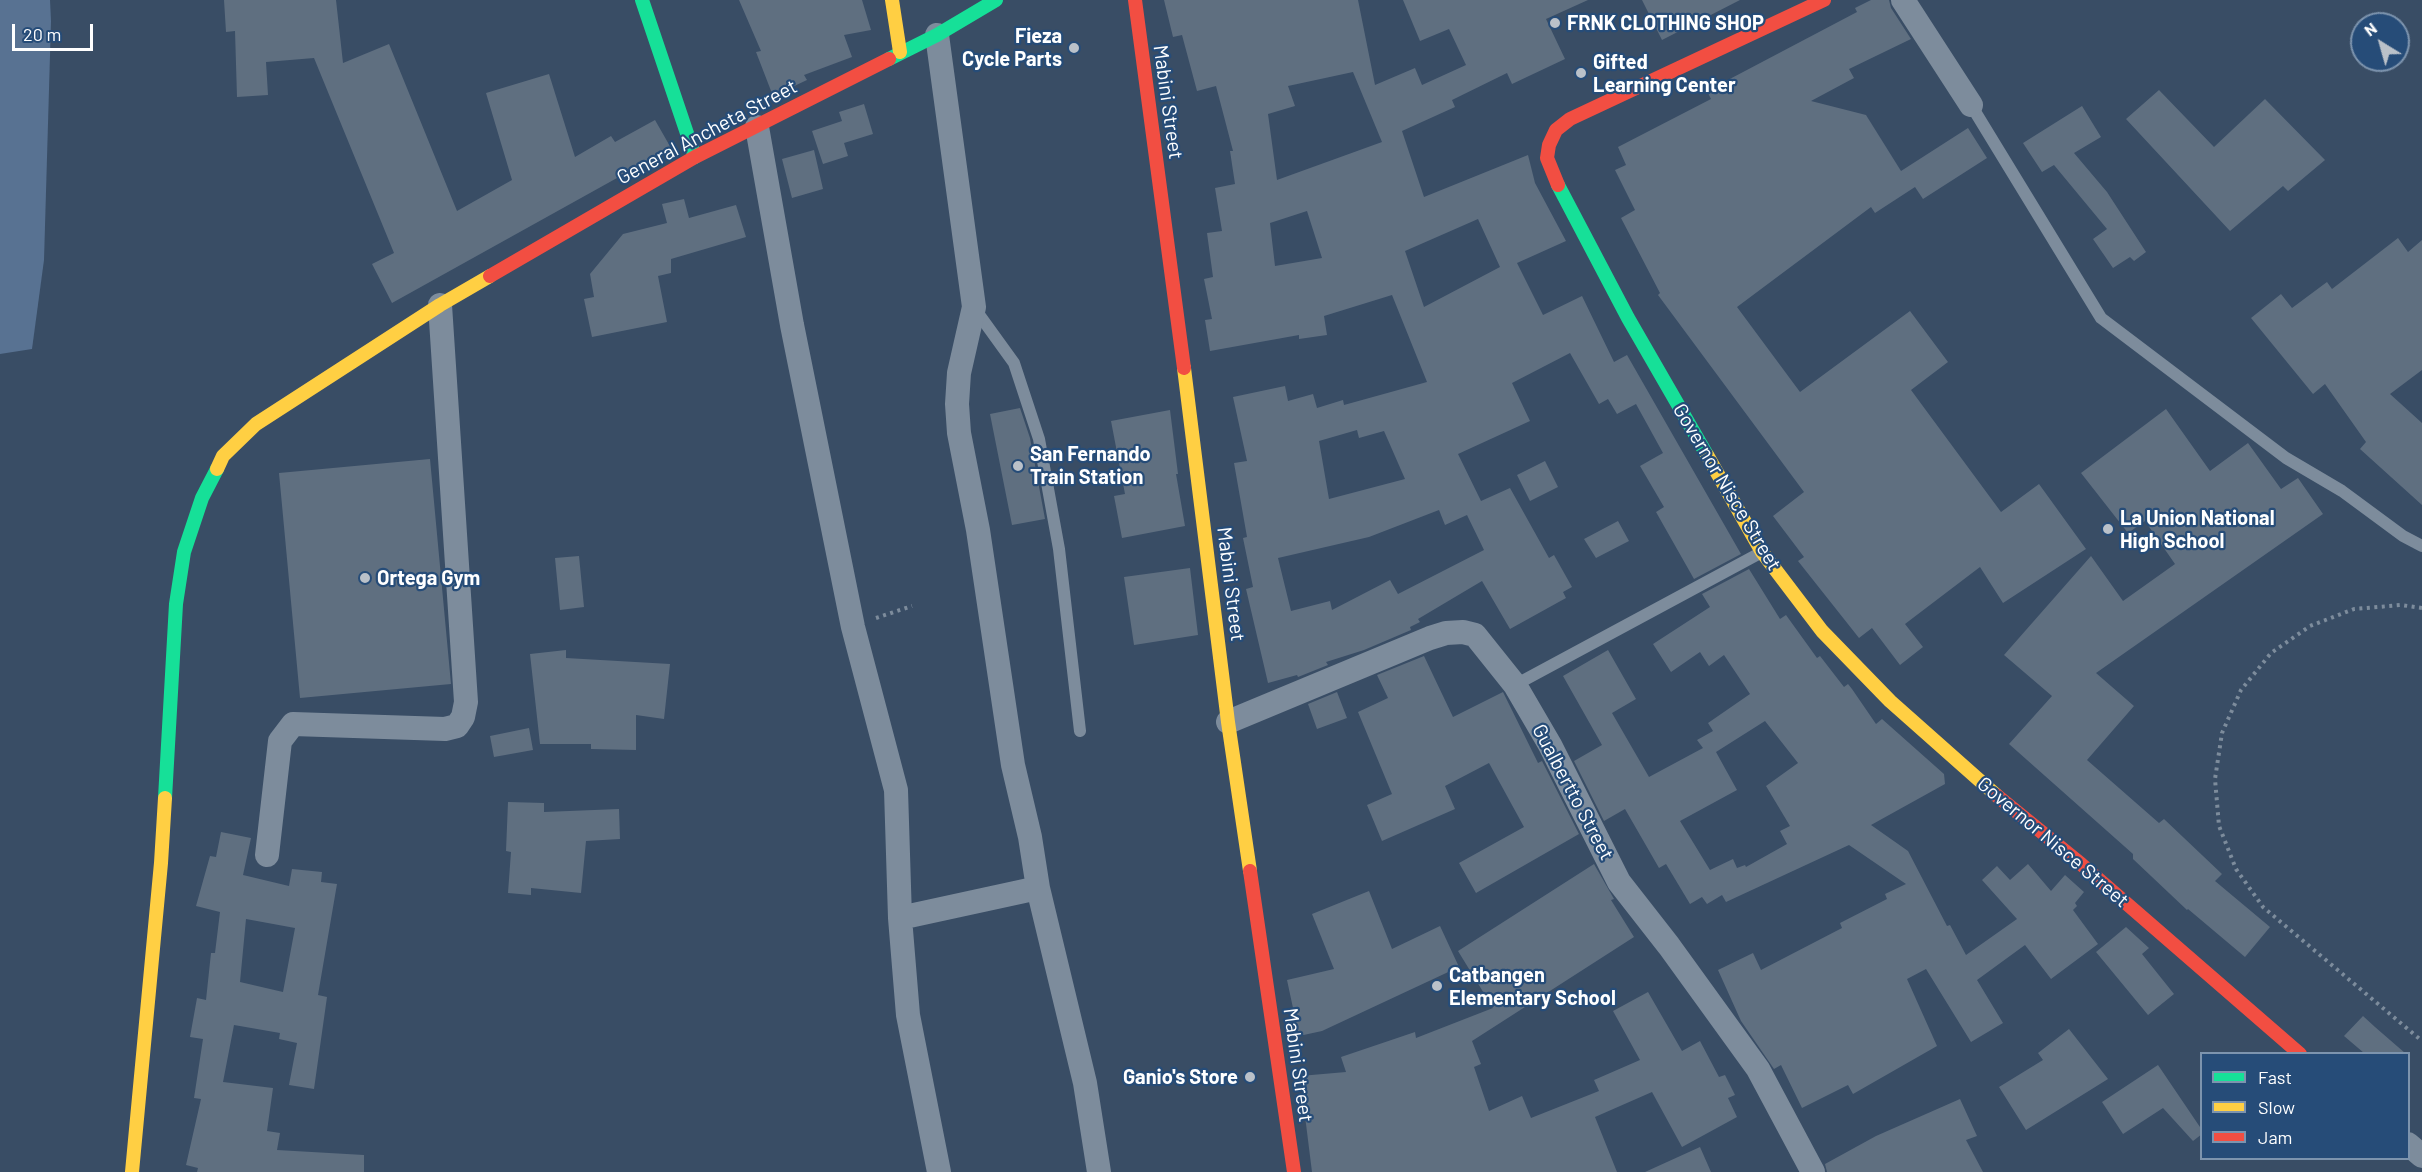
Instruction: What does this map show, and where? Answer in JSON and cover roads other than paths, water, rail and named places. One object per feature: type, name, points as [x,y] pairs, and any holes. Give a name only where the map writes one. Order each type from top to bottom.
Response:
[{"type":"street","points":[[642,0],[695,157]]},
{"type":"street","points":[[892,0],[900,52]]},
{"type":"street","name":"General Ancheta Street","points":[[132,1172],[161,863],[176,604],[184,552],[202,498],[223,456],[256,424],[440,305],[695,157],[937,35],[996,0]]},
{"type":"street","name":"Mabini Street","points":[[1135,0],[1174,286],[1228,722],[1294,1172]]},
{"type":"street","name":"Governor Nisce Street","points":[[1824,0],[1570,119],[1556,130],[1549,145],[1546,158],[1552,174],[1628,318],[1762,552],[1822,631],[1890,700],[1991,791],[2090,871],[2299,1052]]},
{"type":"street","points":[[1903,0],[1971,105]]},
{"type":"street","points":[[937,35],[974,307],[958,373],[959,433],[978,530],[1013,765],[1030,837],[1038,888],[1085,1083],[1100,1172]]},
{"type":"street","points":[[757,127],[792,324],[853,627],[896,790],[900,918],[908,1015],[932,1171]]},
{"type":"street","points":[[267,855],[280,741],[293,724],[445,729],[457,726],[463,717],[466,702],[440,305]]},
{"type":"street","name":"Gualbertto Street","points":[[1228,722],[1446,633],[1463,632],[1475,635],[1515,685],[1550,745],[1619,882],[1669,946],[1758,1069],[1813,1172]]},
{"type":"street","points":[[900,918],[1038,888]]},
{"type":"street","points":[[2410,1145],[2422,1156]]},
{"type":"lane","points":[[1971,105],[2102,318],[2286,458],[2342,491],[2403,536],[2422,546]]},
{"type":"lane","points":[[974,307],[1014,363],[1039,439],[1059,549],[1080,731]]},
{"type":"lane","points":[[1515,685],[1762,552]]},
{"type":"water","points":[[0,0],[50,0],[51,21],[44,260],[32,349],[0,354]]},
{"type":"place","name":"FRNK CLOTHING SHOP","points":[[1555,23]]},
{"type":"place","name":"Fieza Cycle Parts","points":[[1074,48]]},
{"type":"place","name":"Gifted Learning Center","points":[[1581,73]]},
{"type":"place","name":"San Fernando Train Station","points":[[1018,466]]},
{"type":"place","name":"La Union National High School","points":[[2108,529]]},
{"type":"place","name":"Ortega Gym","points":[[365,578]]},
{"type":"place","name":"Catbangen Elementary School","points":[[1437,986]]},
{"type":"place","name":"Ganio's Store","points":[[1250,1077]]}]
